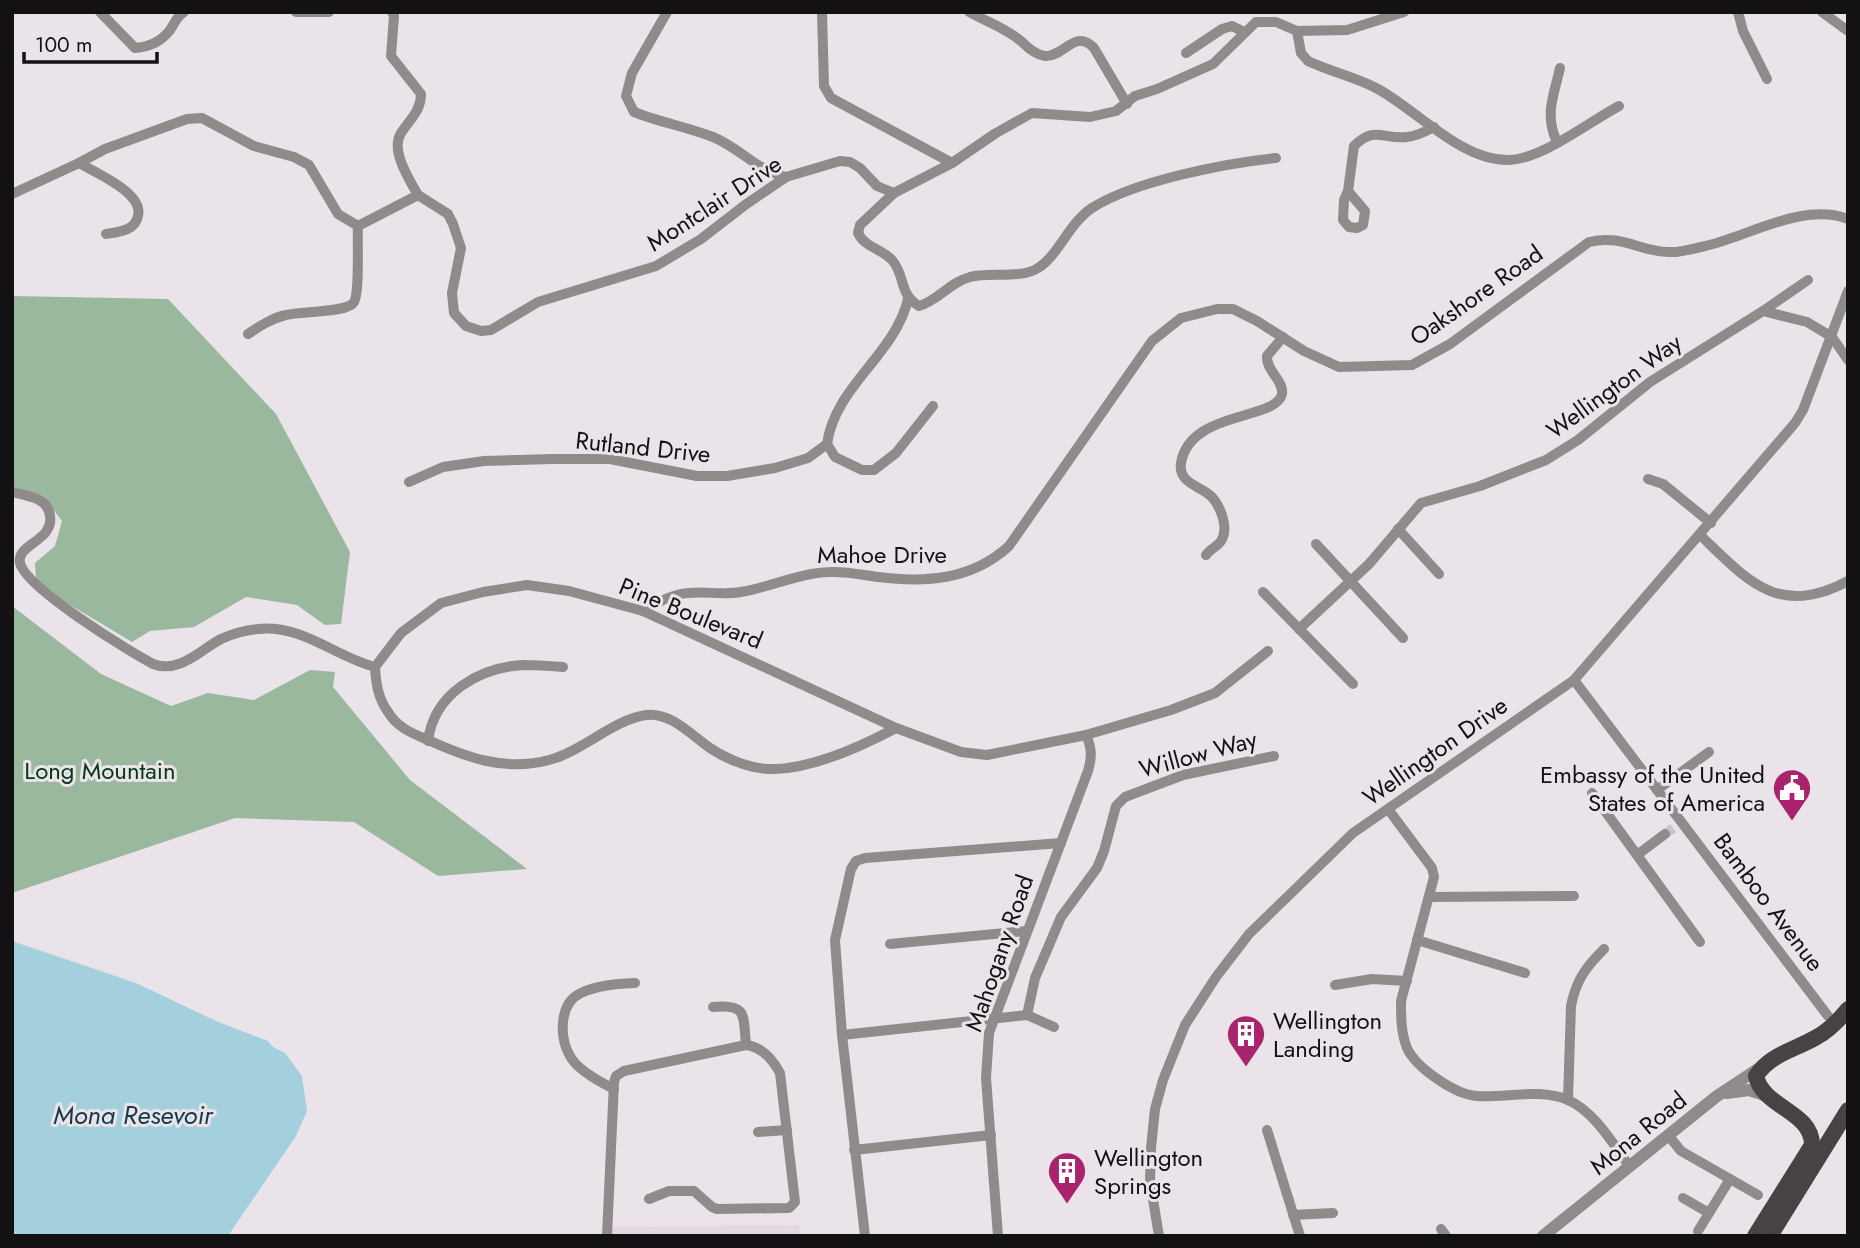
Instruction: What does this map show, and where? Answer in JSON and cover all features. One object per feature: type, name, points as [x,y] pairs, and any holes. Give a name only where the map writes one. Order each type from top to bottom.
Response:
[{"type":"main road","points":[[1755,1236],[1812,1145],[1812,1136],[1804,1124],[1767,1096],[1758,1085],[1756,1076],[1762,1067],[1781,1054],[1817,1037],[1848,1009]]},
{"type":"main road","points":[[1804,1124],[1821,1128],[1834,1123],[1848,1110]]},
{"type":"main road","points":[[1770,1236],[1848,1110]]},
{"type":"street","points":[[100,12],[135,48],[150,47],[168,32],[179,14],[184,12]]},
{"type":"street","points":[[296,12],[329,12]]},
{"type":"street","points":[[358,226],[418,195],[407,177],[397,146],[401,133],[418,111],[421,94],[391,56],[392,12]]},
{"type":"street","points":[[667,12],[632,74],[626,96],[634,112],[715,138],[763,169],[786,177]]},
{"type":"street","points":[[822,12],[826,93],[952,163]]},
{"type":"street","points":[[969,12],[1010,33],[1041,55],[1048,56],[1076,41],[1087,42],[1094,48],[1127,104]]},
{"type":"street","points":[[1276,158],[1245,161],[1125,192],[1091,209],[1076,221],[1038,268],[1020,273],[968,277],[929,303],[919,306],[908,299],[894,263],[861,240],[858,233],[860,225],[894,193],[952,163],[996,133],[1032,113],[1090,117],[1116,111],[1135,96],[1213,64],[1256,22],[1276,22],[1297,31],[1347,30],[1404,12]]},
{"type":"street","points":[[1738,12],[1743,31],[1767,79]]},
{"type":"street","points":[[1822,12],[1848,31]]},
{"type":"street","points":[[1186,53],[1222,29],[1232,26],[1244,32]]},
{"type":"street","points":[[1297,31],[1301,52],[1308,61],[1378,89],[1464,148],[1483,155],[1509,160],[1538,154],[1619,106]]},
{"type":"street","points":[[1557,142],[1550,127],[1550,109],[1560,68]]},
{"type":"street","points":[[12,194],[105,149],[187,119],[202,118],[254,146],[294,157],[309,165],[338,214],[358,226]]},
{"type":"street","points":[[1348,191],[1354,146],[1362,139],[1378,133],[1404,138],[1434,127]]},
{"type":"street","name":"Montclair Drive","points":[[418,195],[448,214],[453,224],[461,247],[452,293],[454,313],[466,326],[481,331],[491,330],[538,302],[656,266],[701,239],[786,177],[840,161],[850,162],[860,168],[877,186],[894,193]]},
{"type":"street","points":[[79,163],[126,191],[138,203],[137,221],[132,227],[106,234]]},
{"type":"street","name":"Oakshore Road","points":[[1096,421],[1152,341],[1181,318],[1217,309],[1233,309],[1304,351],[1339,367],[1412,365],[1450,344],[1590,242],[1599,239],[1624,240],[1668,253],[1728,241],[1798,217],[1824,214],[1848,219]]},
{"type":"street","points":[[248,334],[270,320],[284,315],[347,309],[353,304],[358,226]]},
{"type":"street","name":"Wellington Way","points":[[1299,629],[1369,564],[1421,503],[1480,486],[1546,460],[1578,440],[1650,382],[1808,280]]},
{"type":"street","name":"Wellington Drive","points":[[1159,1236],[1150,1181],[1155,1109],[1172,1054],[1185,1025],[1216,978],[1249,934],[1353,833],[1574,680],[1795,423],[1803,410],[1848,291]]},
{"type":"street","points":[[908,299],[895,332],[837,411],[829,428],[827,444],[835,457],[862,470],[874,470],[896,453],[933,406]]},
{"type":"street","points":[[1763,311],[1807,323],[1832,337],[1848,360]]},
{"type":"street","points":[[1206,555],[1222,539],[1224,533],[1221,513],[1206,492],[1182,474],[1181,463],[1190,444],[1212,424],[1254,413],[1279,399],[1282,392],[1280,384],[1266,360],[1283,337]]},
{"type":"street","name":"Mahoe Drive","points":[[643,611],[678,594],[721,595],[744,592],[786,578],[831,572],[892,579],[933,579],[959,575],[979,568],[1009,546],[1096,421]]},
{"type":"street","name":"Rutland Drive","points":[[409,482],[443,467],[484,461],[552,459],[610,459],[697,476],[727,477],[775,468],[808,458],[827,444]]},
{"type":"street","points":[[1648,479],[1663,484],[1711,523]]},
{"type":"street","points":[[12,492],[41,500],[51,519],[45,534],[22,553],[20,564],[26,575],[44,593],[153,664],[159,667],[173,666],[198,655],[225,638],[261,628],[283,630],[316,640],[359,663],[375,667],[379,698],[389,714],[409,733],[443,749],[491,762],[533,764],[552,760],[645,715],[670,719],[725,758],[746,765],[775,769],[822,760],[862,746],[896,729]]},
{"type":"street","points":[[1398,529],[1439,574]]},
{"type":"street","points":[[1700,536],[1738,572],[1785,597],[1807,597],[1848,581]]},
{"type":"street","points":[[1315,544],[1403,638]]},
{"type":"street","name":"Pine Boulevard","points":[[375,667],[401,633],[441,603],[483,592],[527,585],[569,591],[643,611],[896,729],[975,755],[987,755],[1086,735],[1171,710],[1215,693],[1268,651]]},
{"type":"street","points":[[1263,592],[1353,684]]},
{"type":"street","points":[[428,741],[433,719],[444,702],[470,679],[523,665],[563,667]]},
{"type":"street","name":"Bamboo Avenue","points":[[1574,680],[1657,790],[1678,824],[1828,1016]]},
{"type":"street","name":"Mahogany Road","points":[[998,1236],[986,1078],[987,1048],[993,1019],[1092,757],[1086,735]]},
{"type":"street","points":[[1657,790],[1709,752]]},
{"type":"street","name":"Willow Way","points":[[1027,1015],[1035,978],[1061,917],[1097,867],[1116,806],[1125,797],[1183,775],[1274,756]]},
{"type":"street","points":[[1592,793],[1700,942]]},
{"type":"street","points":[[1388,809],[1432,869],[1434,877],[1401,1001],[1401,1020],[1408,1050],[1437,1078],[1462,1093],[1474,1096],[1545,1095],[1568,1100],[1598,1124],[1630,1167]]},
{"type":"street","points":[[1637,855],[1665,834]]},
{"type":"street","points":[[865,1236],[853,1150],[835,940],[851,869],[856,861],[865,858],[1061,843]]},
{"type":"street","points":[[1429,897],[1574,896]]},
{"type":"street","points":[[890,944],[1026,931]]},
{"type":"street","points":[[1418,940],[1525,973]]},
{"type":"street","points":[[1568,1100],[1573,992],[1585,968],[1604,949]]},
{"type":"street","points":[[1335,985],[1372,979],[1406,981]]},
{"type":"street","points":[[614,1089],[570,1057],[562,1015],[569,1002],[579,993],[607,985],[635,982]]},
{"type":"street","points":[[713,1007],[733,1005],[738,1008],[744,1024],[746,1045]]},
{"type":"street","points":[[842,1035],[1027,1015],[1054,1027]]},
{"type":"street","points":[[607,1236],[616,1076],[624,1071],[746,1045],[759,1048],[775,1062],[780,1073],[795,1202],[789,1208],[717,1209],[712,1208],[694,1191],[669,1191],[649,1199]]},
{"type":"street","name":"Mona Road","points":[[1543,1236],[1717,1096],[1762,1067]]},
{"type":"street","points":[[1717,1096],[1737,1090],[1749,1090],[1767,1096]]},
{"type":"street","points":[[758,1132],[787,1130]]},
{"type":"street","points":[[1267,1130],[1300,1236]]},
{"type":"street","points":[[853,1150],[991,1135]]},
{"type":"street","points":[[1668,1135],[1681,1151],[1758,1195]]},
{"type":"street","points":[[1698,1231],[1730,1179]]},
{"type":"street","points":[[1683,1198],[1709,1213]]},
{"type":"street","points":[[1293,1215],[1333,1213]]},
{"type":"shaded area","points":[[799,1225],[800,1236],[607,1236],[607,1227]]},
{"type":"green space","points":[[12,296],[168,299],[276,414],[350,552],[341,624],[325,625],[297,605],[246,597],[194,627],[150,631],[132,642],[52,594],[36,580],[35,563],[55,546],[62,521],[49,504],[12,492]]},
{"type":"green space","name":"Long Mountain","points":[[12,606],[101,674],[171,706],[208,693],[254,700],[310,670],[335,672],[333,687],[410,780],[527,869],[438,876],[354,822],[235,818],[12,893]]},
{"type":"water","name":"Mona Resevoir","points":[[12,941],[136,983],[216,1021],[268,1041],[285,1053],[302,1076],[307,1111],[296,1136],[228,1236],[12,1236]]},
{"type":"tunnel","points":[[1665,834],[1675,827]]},
{"type":"place","name":"Embassy of the United States of America","points":[[1792,822]]},
{"type":"place","name":"Wellington Landing","points":[[1246,1068]]},
{"type":"place","name":"Wellington Springs","points":[[1067,1205]]}]
